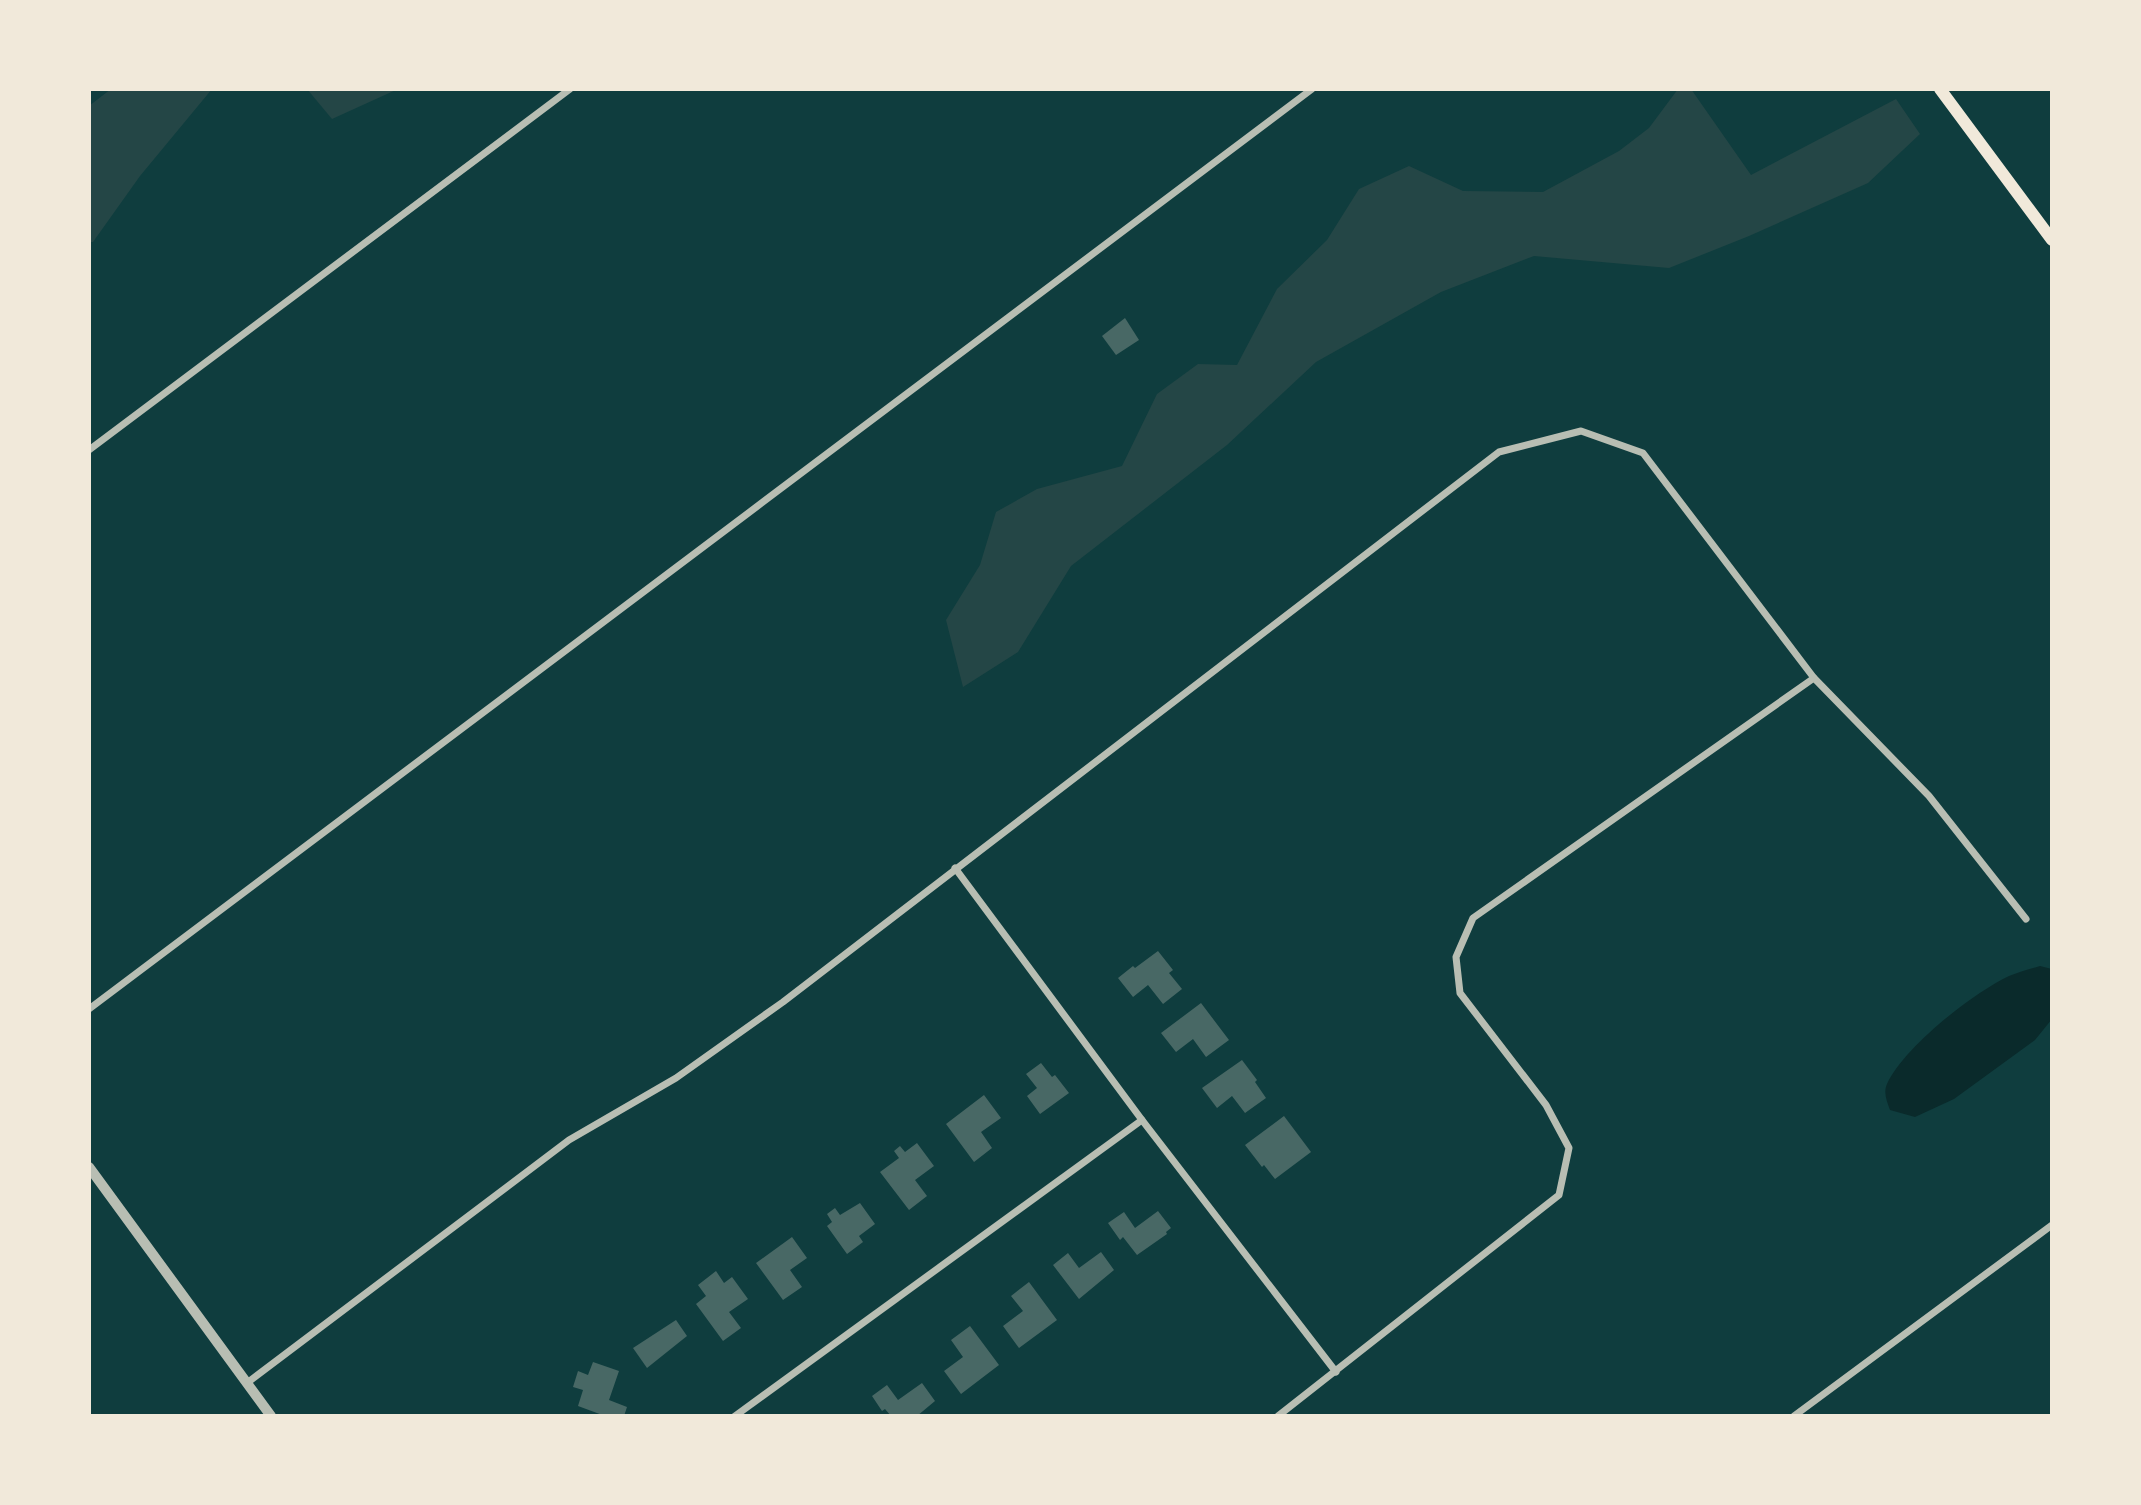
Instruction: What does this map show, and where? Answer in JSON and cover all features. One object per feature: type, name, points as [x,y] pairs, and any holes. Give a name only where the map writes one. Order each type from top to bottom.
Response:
[{"type":"main road","points":[[1940,89],[2052,240]]},
{"type":"street","points":[[89,450],[570,89]]},
{"type":"street","points":[[89,1009],[1312,89]]},
{"type":"street","points":[[247,1383],[569,1140],[687,1070],[783,1002],[1499,452],[1581,432],[1643,453],[1814,678],[1928,796],[2026,919]]},
{"type":"street","points":[[1279,1416],[1559,1195],[1569,1148],[1546,1105],[1460,993],[1456,957],[1473,918],[1814,678]]},
{"type":"street","points":[[955,868],[1142,1120],[1336,1372]]},
{"type":"street","points":[[735,1416],[1142,1120]]},
{"type":"street","points":[[89,1167],[247,1383],[265,1414]]},
{"type":"street","points":[[1794,1416],[2052,1225]]},
{"type":"shaded area","points":[[111,89],[212,89],[140,176],[93,242],[89,242],[89,106]]},
{"type":"shaded area","points":[[307,89],[398,89],[332,119]]},
{"type":"shaded area","points":[[1678,89],[1691,89],[1751,175],[1896,99],[1920,134],[1868,183],[1669,268],[1534,256],[1441,292],[1316,362],[1227,445],[1071,566],[1018,652],[963,687],[946,620],[980,565],[996,512],[1037,489],[1122,466],[1157,394],[1198,364],[1237,365],[1277,289],[1327,240],[1359,189],[1409,166],[1463,191],[1543,192],[1619,151],[1649,128]]},
{"type":"shaded area","points":[[2040,966],[2052,969],[2052,1019],[2035,1040],[1954,1099],[1915,1117],[1890,1110],[1885,1094],[1887,1084],[1908,1054],[1924,1038],[1959,1008],[1994,984]]},
{"type":"building","points":[[1125,318],[1139,340],[1116,355],[1102,336]]},
{"type":"building","points":[[1158,951],[1173,970],[1169,973],[1182,989],[1163,1004],[1148,985],[1133,997],[1118,978]]},
{"type":"building","points":[[1201,1003],[1229,1040],[1206,1057],[1193,1039],[1176,1052],[1161,1033]]},
{"type":"building","points":[[1242,1060],[1266,1098],[1245,1113],[1232,1096],[1217,1108],[1202,1088]]},
{"type":"building","points":[[1041,1063],[1069,1093],[1040,1114],[1027,1096],[1037,1088],[1026,1074]]},
{"type":"building","points":[[984,1095],[1001,1118],[981,1132],[992,1148],[974,1162],[946,1124]]},
{"type":"building","points":[[1284,1116],[1311,1152],[1275,1179],[1245,1145]]},
{"type":"building","points":[[917,1143],[934,1166],[915,1180],[927,1196],[909,1210],[880,1172],[899,1158],[894,1151],[900,1146],[905,1152]]},
{"type":"building","points":[[860,1203],[875,1224],[859,1236],[863,1242],[847,1254],[827,1226],[832,1222],[827,1214],[835,1208],[840,1215]]},
{"type":"building","points":[[1158,1211],[1171,1228],[1167,1234],[1137,1255],[1123,1237],[1120,1240],[1108,1223],[1124,1212],[1135,1228]]},
{"type":"building","points":[[792,1237],[807,1258],[790,1270],[802,1287],[783,1300],[756,1263]]},
{"type":"building","points":[[1101,1252],[1114,1270],[1079,1299],[1053,1265],[1068,1253],[1079,1268]]},
{"type":"building","points":[[716,1271],[724,1283],[732,1277],[748,1299],[729,1312],[741,1328],[723,1341],[696,1304],[706,1296],[698,1285]]},
{"type":"building","points":[[1029,1282],[1057,1320],[1019,1348],[1003,1326],[1023,1311],[1011,1296]]},
{"type":"building","points":[[676,1320],[687,1336],[647,1368],[633,1348]]},
{"type":"building","points":[[970,1326],[999,1365],[961,1394],[944,1371],[963,1357],[951,1340]]},
{"type":"building","points":[[593,1362],[619,1371],[609,1400],[627,1407],[624,1416],[605,1416],[578,1406],[583,1390],[573,1387],[578,1371],[588,1375]]},
{"type":"building","points":[[922,1383],[935,1401],[917,1416],[891,1416],[885,1409],[882,1411],[872,1396],[887,1385],[898,1400]]}]
